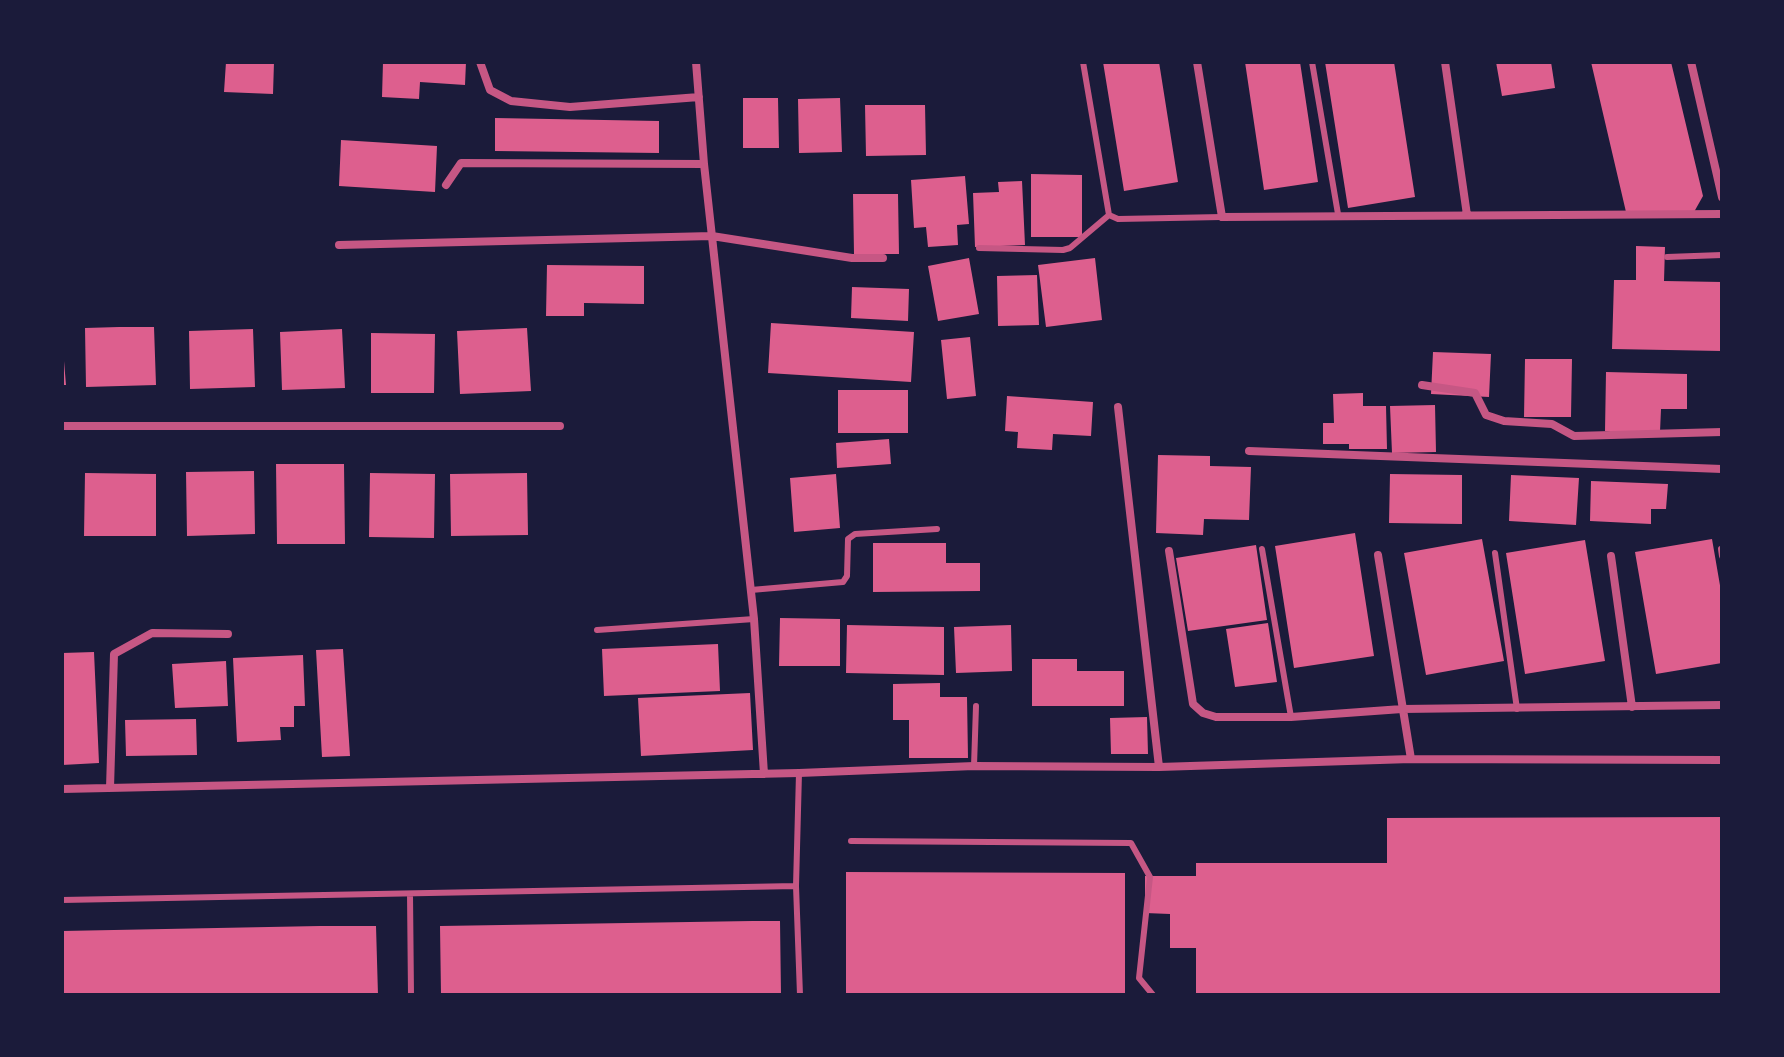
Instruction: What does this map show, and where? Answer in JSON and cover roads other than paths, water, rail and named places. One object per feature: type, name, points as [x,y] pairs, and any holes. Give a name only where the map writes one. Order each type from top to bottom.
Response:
[{"type":"street","points":[[480,62],[490,90],[511,101],[570,107],[699,97]]},
{"type":"street","points":[[696,62],[704,164],[754,619],[764,774]]},
{"type":"street","points":[[1197,62],[1222,217],[1722,214]]},
{"type":"street","points":[[1445,62],[1467,215]]},
{"type":"street","points":[[1691,62],[1722,197]]},
{"type":"street","points":[[446,185],[461,163],[704,164]]},
{"type":"street","points":[[339,245],[712,236],[852,258],[883,258]]},
{"type":"street","points":[[1422,385],[1475,393],[1486,415],[1504,421],[1552,424],[1574,436],[1722,432]]},
{"type":"street","points":[[1118,407],[1159,767]]},
{"type":"street","points":[[62,426],[560,426]]},
{"type":"street","points":[[1249,451],[1722,469]]},
{"type":"street","points":[[1169,551],[1193,704],[1203,713],[1216,717],[1291,717],[1402,709],[1722,705]]},
{"type":"street","points":[[1378,555],[1411,759]]},
{"type":"street","points":[[1611,556],[1632,707]]},
{"type":"street","points":[[110,788],[114,654],[152,633],[228,634]]},
{"type":"street","points":[[62,789],[764,774],[974,766],[1159,767],[1411,759],[1722,760]]},
{"type":"lane","points":[[1083,62],[1109,215]]},
{"type":"lane","points":[[1312,62],[1338,214]]},
{"type":"lane","points":[[1109,215],[1118,219],[1222,217]]},
{"type":"lane","points":[[979,248],[1063,250],[1070,248],[1109,215]]},
{"type":"lane","points":[[1667,257],[1722,255]]},
{"type":"lane","points":[[751,590],[843,582],[847,576],[848,539],[855,534],[937,529]]},
{"type":"lane","points":[[1262,549],[1291,717]]},
{"type":"lane","points":[[1495,553],[1517,709]]},
{"type":"lane","points":[[597,630],[754,619]]},
{"type":"lane","points":[[974,766],[976,706]]},
{"type":"lane","points":[[799,773],[796,886],[800,995]]},
{"type":"lane","points":[[851,841],[1131,843],[1150,877],[1139,978],[1153,995]]},
{"type":"lane","points":[[62,900],[796,886]]},
{"type":"lane","points":[[410,894],[411,995]]}]
